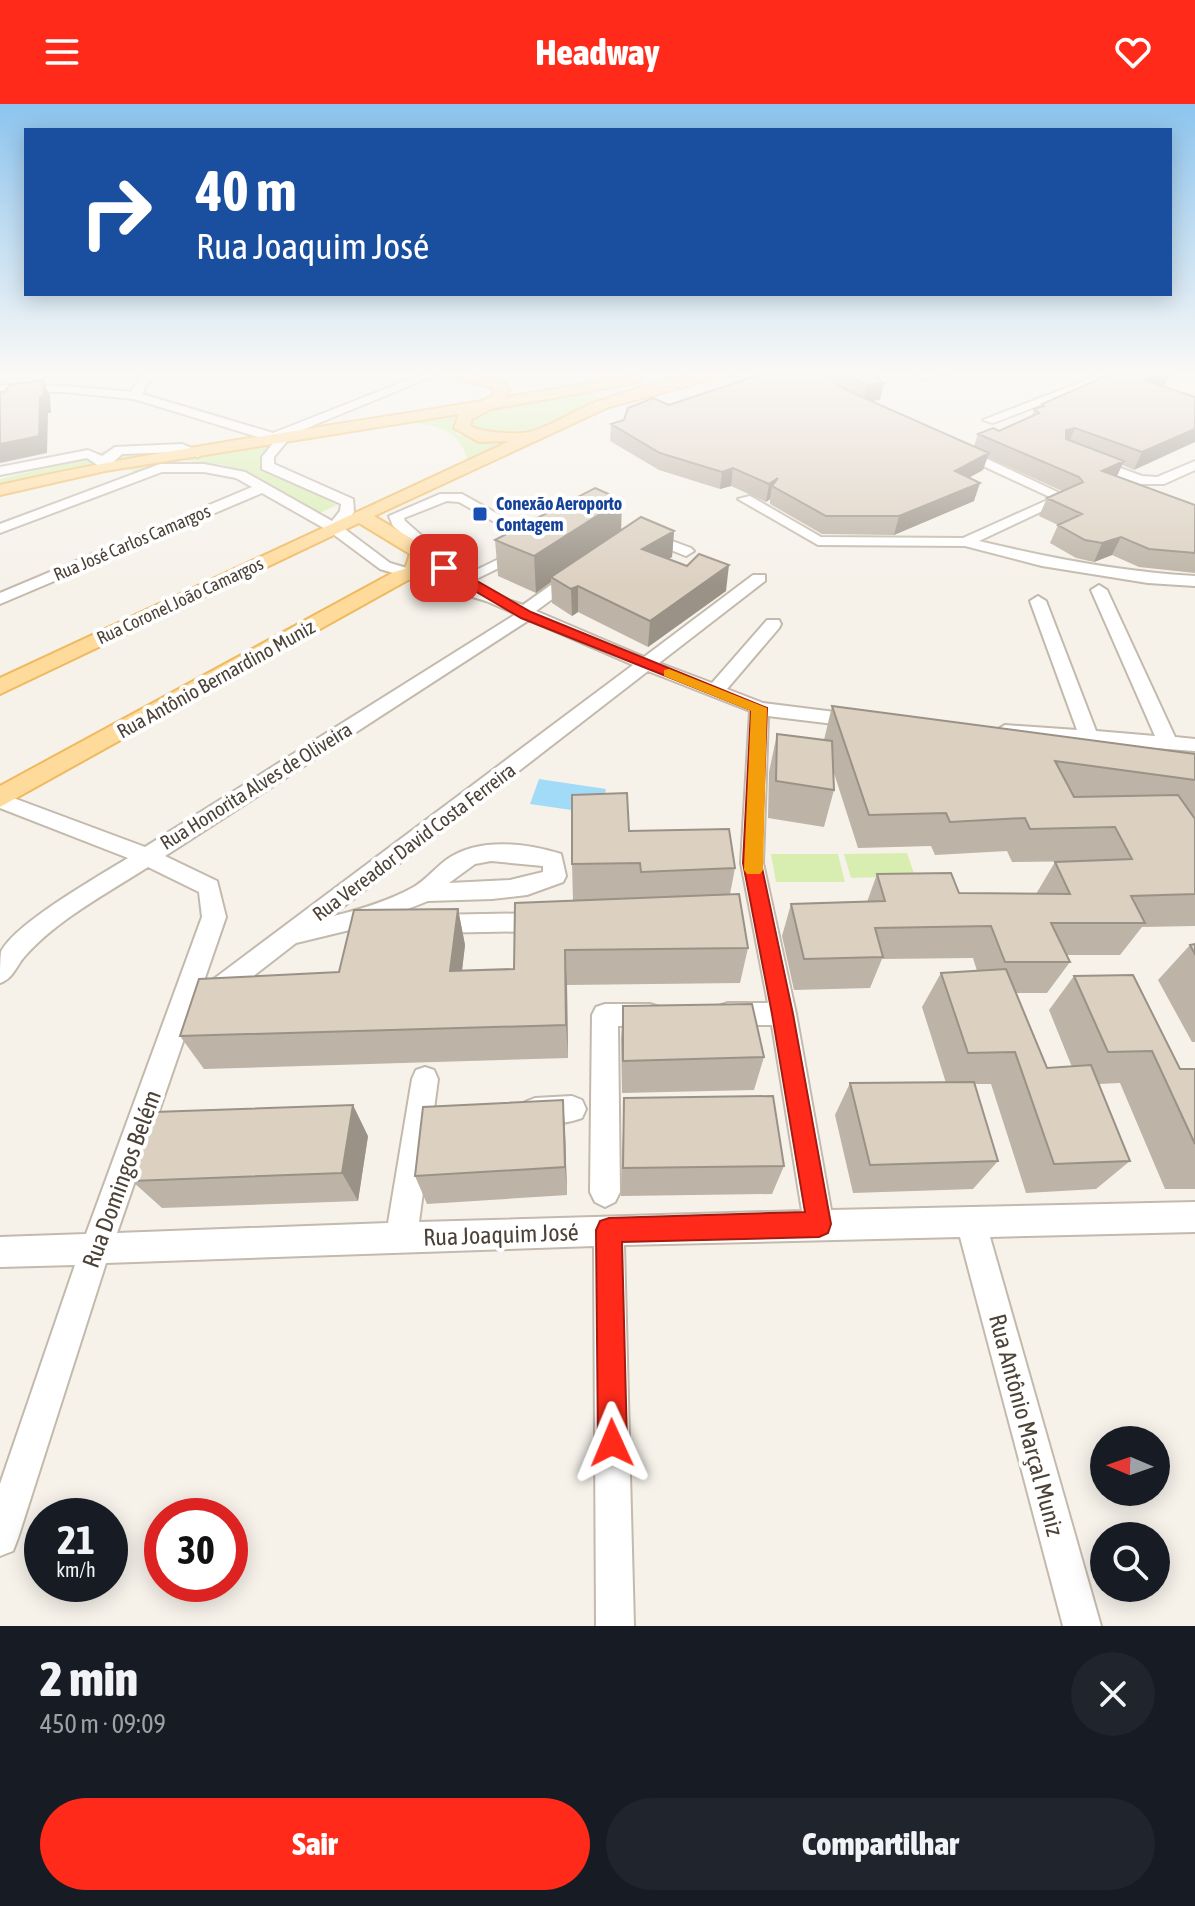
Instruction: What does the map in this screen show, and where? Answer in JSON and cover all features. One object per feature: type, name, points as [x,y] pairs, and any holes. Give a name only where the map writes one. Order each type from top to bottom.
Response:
[{"type":"main road","points":[[0,490],[105,463],[255,443]]},
{"type":"main road","points":[[442,443],[452,447]]},
{"type":"main road","name":"Rua Coronel João Camargos","points":[[0,687],[334,528],[354,510],[405,495],[452,447],[476,443]]},
{"type":"main road","points":[[354,510],[417,554]]},
{"type":"main road","points":[[385,566],[405,563],[411,555],[417,554]]},
{"type":"main road","name":"Rua Antônio Bernardino Muniz","points":[[0,799],[401,576],[417,554]]},
{"type":"street","points":[[276,443],[267,466],[354,510]]},
{"type":"street","points":[[950,445],[1063,498],[965,542]]},
{"type":"street","points":[[0,471],[88,454],[105,463]]},
{"type":"street","points":[[1081,458],[1140,480],[1159,481],[1192,468]]},
{"type":"street","points":[[0,529],[160,468],[204,468],[240,475],[264,487],[334,528],[385,566]]},
{"type":"street","name":"Rua José Carlos Camargos","points":[[0,599],[264,487]]},
{"type":"street","points":[[405,495],[425,506]]},
{"type":"street","points":[[417,554],[473,577],[543,543],[462,498],[445,497],[396,516],[395,520],[417,554],[492,598],[526,615],[759,708],[809,717],[871,721]]},
{"type":"street","points":[[745,499],[818,541],[965,542],[1042,561],[1148,578],[1195,581]]},
{"type":"street","points":[[313,516],[354,510]]},
{"type":"street","points":[[627,541],[639,533],[686,551]]},
{"type":"street","name":"Rua Honorita Alves de Oliveira","points":[[0,973],[16,950],[51,918],[526,615],[532,604],[592,564]]},
{"type":"street","name":"Rua Vereador David Costa Ferreira","points":[[180,1018],[649,665],[759,578]]},
{"type":"street","points":[[1099,590],[1168,743]]},
{"type":"street","points":[[1038,601],[1089,737]]},
{"type":"street","points":[[715,691],[773,624]]},
{"type":"street","points":[[759,708],[752,863],[754,917],[783,1014],[819,1224]]},
{"type":"street","points":[[980,729],[1195,745]]},
{"type":"street","points":[[0,799],[145,856]]},
{"type":"street","points":[[289,936],[362,919],[424,892],[457,863],[483,854],[511,852],[553,860],[555,876],[545,882],[514,888],[424,892]]},
{"type":"street","name":"Rua Domingos Belém","points":[[0,1538],[96,1248],[214,917],[209,887],[145,856]]},
{"type":"street","points":[[394,926],[446,922],[566,922]]},
{"type":"street","points":[[709,1015],[783,1014]]},
{"type":"street","points":[[605,1192],[605,1015],[679,1015]]},
{"type":"street","points":[[401,1239],[425,1079]]},
{"type":"street","points":[[605,1109],[634,1108]]},
{"type":"street","points":[[510,1111],[572,1109]]},
{"type":"street","points":[[418,1115],[449,1113]]},
{"type":"street","points":[[144,1119],[174,1118]]},
{"type":"street","name":"Rua Joaquim José","points":[[0,1252],[609,1230],[1195,1217]]},
{"type":"street","name":"Rua Antônio Marçal Muniz","points":[[971,1223],[1082,1626]]},
{"type":"street","points":[[609,1230],[615,1626]]},
{"type":"green space","points":[[460,443],[504,443],[468,462]]},
{"type":"green space","points":[[270,445],[259,465],[337,505],[320,513],[223,465],[182,460],[134,472],[115,462],[0,485],[0,479],[66,463],[64,456],[133,448]]},
{"type":"green space","points":[[907,853],[915,876],[851,878],[844,854]]},
{"type":"green space","points":[[771,854],[838,854],[845,882],[776,882]]},
{"type":"water","points":[[539,779],[606,789],[599,814],[530,804]]},
{"type":"building","points":[[643,443],[966,443],[989,453],[955,471],[980,483],[899,516],[826,516],[772,486],[778,478],[769,484],[733,468],[722,472],[660,453]]},
{"type":"building","points":[[999,443],[1077,443],[1124,461],[1102,471],[1195,505],[1195,553],[1149,549],[1121,537],[1102,543],[1085,540],[1058,525],[1082,514],[1047,498],[1083,482],[1079,477]]},
{"type":"building","points":[[1117,443],[1163,443],[1142,452]]},
{"type":"building","points":[[595,488],[622,500],[534,556],[495,540]]},
{"type":"building","points":[[641,517],[674,531],[642,549],[687,566],[699,554],[729,565],[650,621],[578,586],[571,589],[551,577]]},
{"type":"building","points":[[832,706],[1195,754],[1195,780],[1055,761],[1074,797],[1178,795],[1195,819],[1195,894],[1131,896],[1145,923],[1051,923],[1070,962],[1005,962],[991,926],[875,928],[883,957],[804,959],[791,904],[885,901],[877,874],[951,873],[959,893],[1070,894],[1055,862],[1132,859],[1115,827],[1030,829],[1025,818],[950,822],[946,813],[869,815]]},
{"type":"building","points":[[777,734],[832,741],[834,790],[776,781]]},
{"type":"building","points":[[627,793],[629,831],[729,829],[735,868],[641,872],[640,863],[572,864],[572,795]]},
{"type":"building","points":[[739,894],[748,948],[565,950],[566,1025],[180,1036],[199,979],[339,972],[354,910],[458,909],[450,971],[514,969],[515,903]]},
{"type":"building","points":[[1006,969],[1047,1068],[1091,1065],[1130,1161],[1054,1164],[1015,1052],[968,1053],[941,973]]},
{"type":"building","points":[[1133,975],[1180,1069],[1195,1069],[1195,1144],[1152,1051],[1108,1052],[1074,976]]},
{"type":"building","points":[[752,1004],[764,1057],[623,1061],[623,1006]]},
{"type":"building","points":[[974,1082],[998,1161],[870,1165],[850,1083]]},
{"type":"building","points":[[773,1096],[784,1166],[623,1168],[624,1098]]},
{"type":"building","points":[[563,1100],[565,1167],[415,1176],[423,1107]]},
{"type":"building","points":[[353,1105],[342,1173],[132,1181],[154,1112]]},
{"type":"slow traffic","points":[[669,673],[759,708],[753,870]]},
{"type":"place","name":"Conexão Aeroporto Contagem","points":[[480,514]]},
{"type":"route","points":[[444,568],[526,615],[759,708],[752,863],[783,1014],[819,1224],[609,1230],[612,1443]]}]
